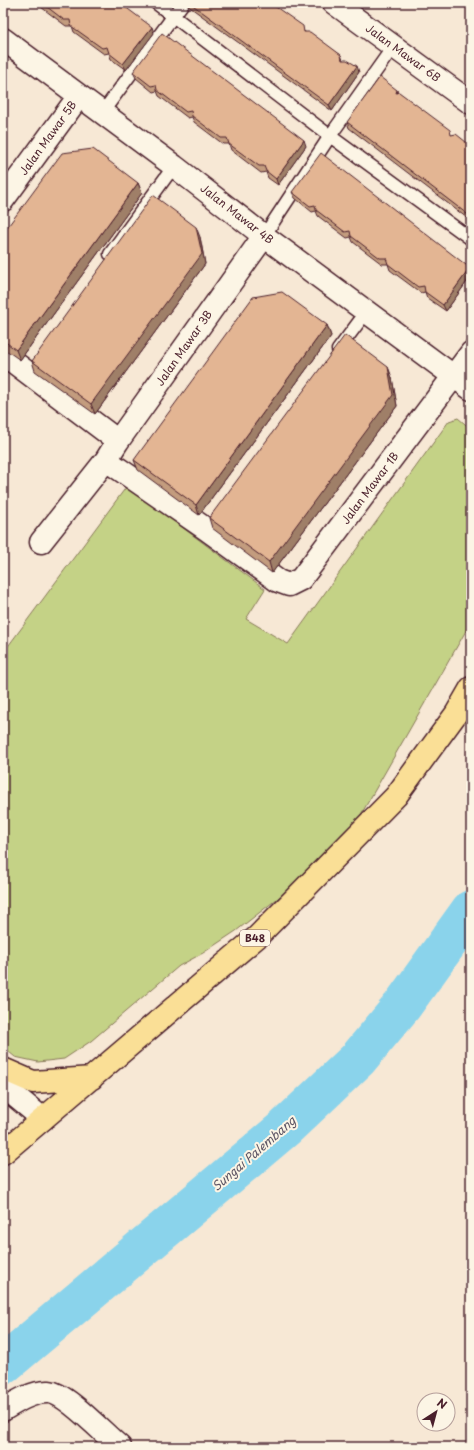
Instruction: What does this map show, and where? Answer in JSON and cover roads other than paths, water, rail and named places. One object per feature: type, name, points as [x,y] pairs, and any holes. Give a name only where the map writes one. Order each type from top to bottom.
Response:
[{"type":"main road","name":"B48","points":[[4,1151],[44,1119],[257,937],[391,802],[456,714],[471,688]]},
{"type":"main road","points":[[3,1069],[33,1082],[92,1078]]},
{"type":"street","name":"Jalan Mawar 6B","points":[[334,3],[471,103]]},
{"type":"street","name":"Jalan Mawar 4B","points":[[3,39],[174,166],[264,236],[463,383]]},
{"type":"street","name":"Jalan Mawar 5B","points":[[3,200],[79,96]]},
{"type":"street","name":"Jalan Mawar 3B","points":[[41,542],[106,460],[264,236]]},
{"type":"street","name":"Jalan Mawar 1B","points":[[106,460],[208,526],[278,581],[289,585],[301,579],[463,383],[471,353]]},
{"type":"street","points":[[3,354],[28,368],[118,441]]},
{"type":"street","points":[[3,1086],[44,1119]]},
{"type":"street","points":[[3,1410],[17,1401],[30,1396],[45,1392],[56,1394],[68,1401],[120,1447]]},
{"type":"lane","points":[[156,3],[330,136],[471,239]]},
{"type":"lane","points":[[102,113],[183,3]]},
{"type":"lane","points":[[264,236],[330,136],[393,47]]},
{"type":"lane","points":[[105,262],[174,166]]},
{"type":"lane","points":[[329,362],[367,311]]},
{"type":"waterway","name":"Sungai Palembang","points":[[3,1365],[285,1128],[358,1059],[402,1006],[471,910]]}]
